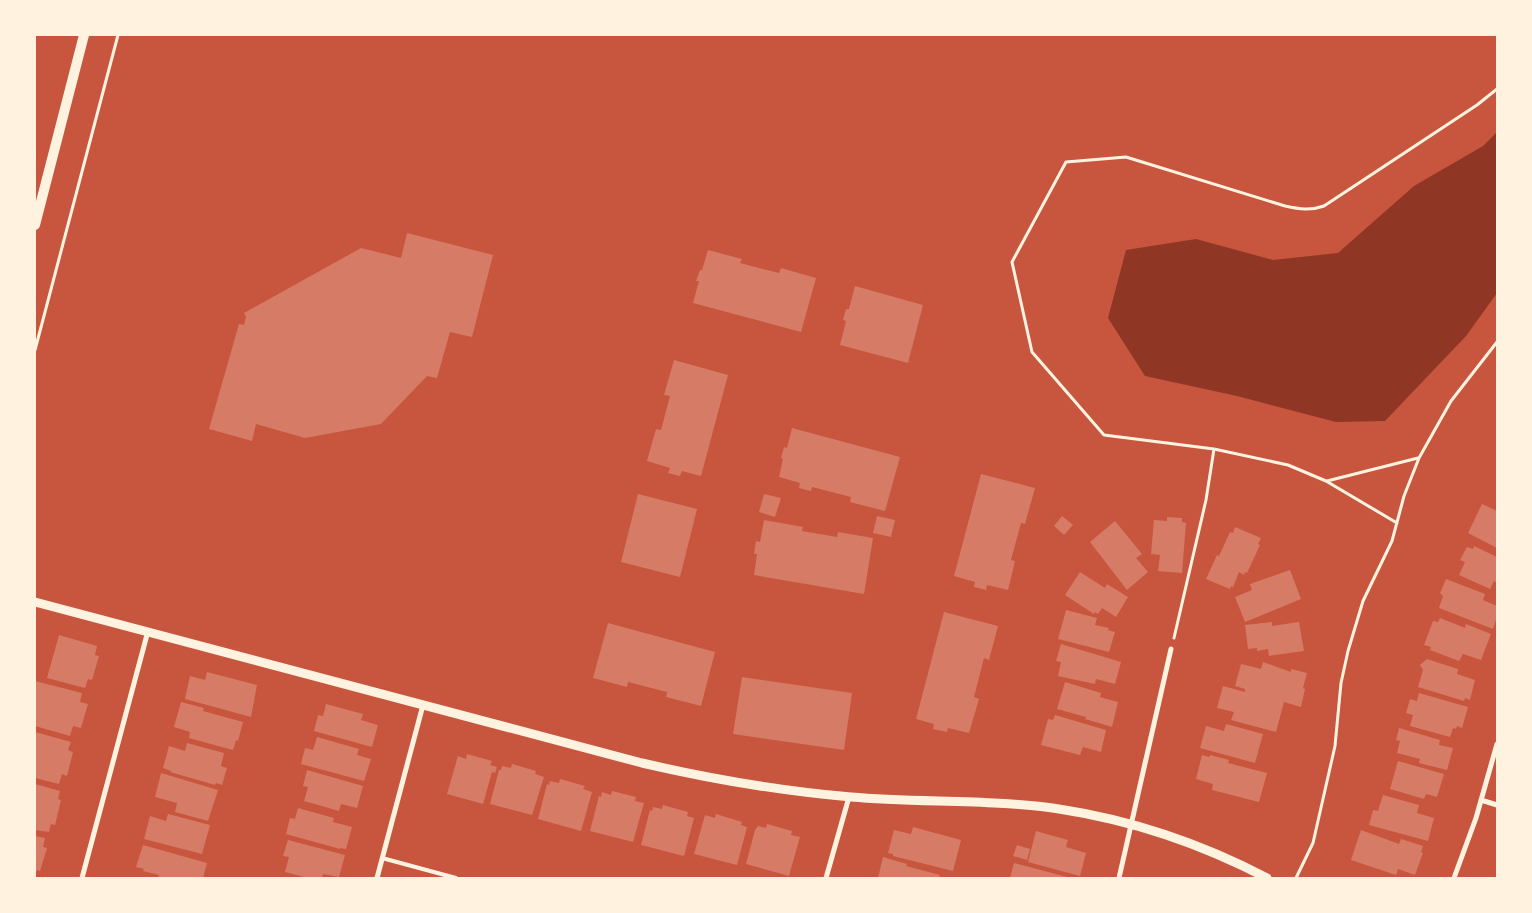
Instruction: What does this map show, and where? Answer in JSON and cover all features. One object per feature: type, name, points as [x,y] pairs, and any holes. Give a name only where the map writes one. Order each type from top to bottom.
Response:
[{"type":"main road","points":[[35,225],[84,35]]},
{"type":"street","points":[[35,602],[642,763],[720,780],[849,797],[1007,804],[1058,809],[1132,825],[1187,842],[1267,878]]},
{"type":"street","points":[[82,878],[148,631]]},
{"type":"street","points":[[1119,878],[1172,649]]},
{"type":"street","points":[[377,878],[423,705]]},
{"type":"street","points":[[1454,878],[1481,800],[1497,744]]},
{"type":"street","points":[[826,878],[849,797]]},
{"type":"street","points":[[1481,800],[1497,804]]},
{"type":"lane","points":[[382,858],[456,878]]},
{"type":"path","points":[[35,350],[118,35]]},
{"type":"path","points":[[1397,523],[1326,481],[1288,465],[1214,449],[1104,435],[1032,352],[1012,262],[1066,162],[1126,157],[1285,206],[1300,210],[1313,210],[1324,206],[1477,105],[1497,88]]},
{"type":"path","points":[[1296,878],[1313,844],[1331,770],[1341,684],[1363,601],[1384,559],[1404,496],[1419,458],[1451,401],[1497,342]]},
{"type":"path","points":[[1172,649],[1206,500],[1214,449]]},
{"type":"path","points":[[1326,481],[1419,458]]},
{"type":"shaded area","points":[[1497,132],[1497,293],[1466,336],[1385,421],[1336,422],[1237,396],[1145,376],[1108,318],[1126,250],[1196,239],[1273,260],[1338,253],[1414,186],[1483,146]]},
{"type":"building","points":[[407,233],[493,255],[472,337],[450,332],[437,378],[427,376],[381,424],[305,438],[256,424],[252,441],[209,429],[239,324],[244,325],[246,317],[244,313],[361,248],[401,258]]},
{"type":"building","points":[[708,250],[742,259],[740,263],[779,273],[781,268],[816,278],[801,332],[693,303],[699,281],[696,281],[700,270],[702,270]]},
{"type":"building","points":[[855,286],[923,305],[908,363],[840,345],[846,321],[843,320],[846,309],[849,309]]},
{"type":"building","points":[[674,360],[728,375],[701,476],[682,471],[680,476],[668,473],[670,468],[647,461],[656,429],[661,430],[670,396],[664,395]]},
{"type":"building","points":[[792,428],[900,457],[885,511],[850,502],[851,497],[812,487],[811,491],[799,488],[800,483],[779,477],[783,459],[781,458],[784,447],[787,448]]},
{"type":"building","points":[[981,474],[1035,488],[1025,524],[1021,523],[1011,560],[1015,561],[1008,590],[987,585],[986,590],[974,587],[975,582],[954,576]]},
{"type":"building","points":[[638,494],[697,509],[680,577],[621,562]]},
{"type":"building","points":[[764,494],[781,498],[775,517],[759,512]]},
{"type":"building","points":[[1482,504],[1497,511],[1497,548],[1468,533]]},
{"type":"building","points":[[877,516],[895,520],[891,537],[873,533]]},
{"type":"building","points":[[1062,516],[1073,525],[1064,535],[1054,526]]},
{"type":"building","points":[[1167,517],[1182,518],[1182,522],[1186,523],[1182,573],[1158,571],[1160,555],[1151,554],[1154,520],[1167,521]]},
{"type":"building","points":[[764,520],[803,527],[802,531],[837,537],[838,532],[873,538],[864,594],[754,575],[757,554],[754,554],[756,541],[760,542]]},
{"type":"building","points":[[1115,521],[1142,554],[1136,558],[1148,572],[1127,590],[1090,542]]},
{"type":"building","points":[[1235,527],[1261,538],[1258,544],[1260,545],[1247,573],[1245,572],[1244,575],[1239,572],[1233,587],[1231,586],[1230,589],[1206,579],[1217,555],[1219,556],[1230,532],[1233,533]]},
{"type":"building","points":[[1474,546],[1497,557],[1497,583],[1494,581],[1490,589],[1459,575],[1465,562],[1460,560],[1467,547],[1473,549]]},
{"type":"building","points":[[1290,570],[1301,599],[1245,622],[1235,597],[1252,590],[1250,584]]},
{"type":"building","points":[[1080,572],[1105,588],[1107,584],[1128,597],[1116,617],[1102,608],[1098,614],[1095,612],[1094,614],[1065,595]]},
{"type":"building","points":[[1446,579],[1485,594],[1483,600],[1497,606],[1497,617],[1493,629],[1439,608],[1443,596],[1440,593]]},
{"type":"building","points":[[1066,610],[1097,618],[1095,625],[1109,628],[1108,630],[1115,632],[1109,652],[1058,639]]},
{"type":"building","points":[[944,612],[998,626],[989,660],[984,658],[974,697],[979,699],[969,733],[948,728],[947,732],[933,729],[934,724],[916,719]]},
{"type":"building","points":[[1440,618],[1465,628],[1466,624],[1491,634],[1481,660],[1463,654],[1459,661],[1430,650],[1431,647],[1424,645],[1433,621],[1438,622]]},
{"type":"building","points":[[1272,622],[1272,626],[1299,622],[1304,651],[1269,656],[1268,649],[1257,651],[1257,648],[1248,649],[1245,625]]},
{"type":"building","points":[[608,623],[715,652],[701,706],[666,697],[667,692],[628,682],[627,687],[593,678]]},
{"type":"building","points":[[59,635],[97,646],[95,655],[99,656],[92,680],[88,679],[85,688],[47,678]]},
{"type":"building","points":[[1061,644],[1121,662],[1115,684],[1096,679],[1095,684],[1058,676],[1061,662],[1056,661]]},
{"type":"building","points":[[1427,659],[1458,669],[1457,674],[1475,680],[1470,700],[1465,698],[1464,701],[1418,687],[1423,670],[1420,665]]},
{"type":"building","points":[[1263,662],[1291,672],[1291,669],[1307,673],[1301,707],[1284,702],[1276,732],[1231,720],[1234,712],[1217,708],[1223,686],[1245,692],[1245,689],[1235,686],[1241,664],[1261,669]]},
{"type":"building","points":[[207,672],[257,685],[251,717],[185,699],[190,676],[205,680]]},
{"type":"building","points":[[742,677],[852,693],[844,750],[733,734]]},
{"type":"building","points":[[35,681],[82,693],[80,702],[88,704],[81,728],[73,726],[70,736],[35,726]]},
{"type":"building","points":[[1065,682],[1101,693],[1100,697],[1118,702],[1112,727],[1057,709]]},
{"type":"building","points":[[1419,693],[1468,707],[1462,728],[1457,726],[1456,729],[1453,728],[1450,737],[1410,726],[1413,715],[1406,713],[1410,699],[1417,701]]},
{"type":"building","points":[[181,702],[204,708],[203,711],[243,722],[238,741],[236,740],[233,750],[189,738],[190,732],[174,727]]},
{"type":"building","points":[[326,704],[363,714],[361,720],[378,725],[372,747],[314,731],[318,715],[323,716]]},
{"type":"building","points":[[1055,715],[1106,730],[1101,752],[1083,747],[1080,755],[1041,745],[1048,719],[1053,720]]},
{"type":"building","points":[[1226,724],[1263,734],[1255,763],[1200,748],[1206,726],[1224,731]]},
{"type":"building","points":[[1399,728],[1440,740],[1439,745],[1453,748],[1447,770],[1419,763],[1420,759],[1397,753],[1400,741],[1396,740]]},
{"type":"building","points":[[35,732],[71,742],[68,750],[73,752],[67,776],[62,774],[59,784],[35,778]]},
{"type":"building","points":[[317,737],[359,749],[357,755],[371,759],[364,781],[301,764],[305,748],[313,750]]},
{"type":"building","points":[[187,743],[224,753],[221,766],[227,768],[222,785],[216,783],[215,785],[170,772],[163,768],[169,746],[185,751]]},
{"type":"building","points":[[467,754],[492,761],[490,765],[497,767],[495,773],[492,772],[483,804],[447,794],[458,756],[466,759]]},
{"type":"building","points":[[1202,755],[1229,760],[1228,763],[1267,773],[1259,802],[1212,790],[1213,784],[1196,779]]},
{"type":"building","points":[[1398,761],[1444,774],[1437,797],[1426,794],[1424,799],[1390,789]]},
{"type":"building","points":[[512,764],[536,771],[535,774],[544,777],[532,815],[490,804],[499,770],[501,770],[502,766],[511,768]]},
{"type":"building","points":[[307,770],[363,786],[357,808],[341,804],[339,811],[304,801],[308,787],[303,786]]},
{"type":"building","points":[[161,773],[218,790],[208,821],[175,812],[177,803],[155,797]]},
{"type":"building","points":[[560,779],[585,786],[583,789],[592,792],[581,831],[538,819],[547,784],[549,785],[550,781],[559,783]]},
{"type":"building","points":[[35,784],[60,791],[58,799],[61,800],[55,825],[51,824],[49,832],[35,830]]},
{"type":"building","points":[[612,791],[636,797],[635,801],[644,803],[633,842],[590,831],[599,796],[601,797],[602,792],[611,795]]},
{"type":"building","points":[[1383,795],[1419,805],[1417,813],[1434,818],[1428,841],[1369,825],[1373,810],[1378,811]]},
{"type":"building","points":[[663,805],[688,812],[687,816],[694,818],[684,856],[641,845],[650,810],[652,811],[653,807],[662,809]]},
{"type":"building","points":[[298,808],[334,818],[333,822],[352,827],[346,849],[286,834],[290,818],[295,819]]},
{"type":"building","points":[[168,814],[210,825],[202,854],[144,839],[150,816],[166,821]]},
{"type":"building","points":[[716,814],[742,822],[741,825],[747,827],[737,865],[694,854],[705,815],[715,818]]},
{"type":"building","points":[[767,824],[792,831],[791,835],[800,837],[789,876],[746,864],[755,830],[758,826],[766,828]]},
{"type":"building","points":[[913,827],[961,840],[953,871],[893,856],[893,854],[888,853],[894,830],[911,834]]},
{"type":"building","points":[[1361,830],[1399,844],[1401,839],[1423,846],[1421,852],[1423,853],[1415,875],[1398,869],[1396,875],[1351,860]]},
{"type":"building","points":[[1036,831],[1068,840],[1066,847],[1086,853],[1080,876],[1028,862]]},
{"type":"building","points":[[35,836],[45,838],[43,847],[47,848],[40,871],[37,870],[35,876]]},
{"type":"building","points":[[288,840],[345,855],[339,877],[323,874],[322,878],[308,878],[285,872],[289,857],[283,856]]},
{"type":"building","points":[[143,845],[207,863],[203,878],[158,878],[159,875],[143,871],[144,869],[136,867]]},
{"type":"building","points":[[1017,845],[1030,849],[1027,860],[1013,856]]},
{"type":"building","points":[[883,857],[907,864],[906,866],[940,875],[939,878],[878,878]]},
{"type":"building","points":[[1014,863],[1067,877],[1067,878],[1010,878]]}]
